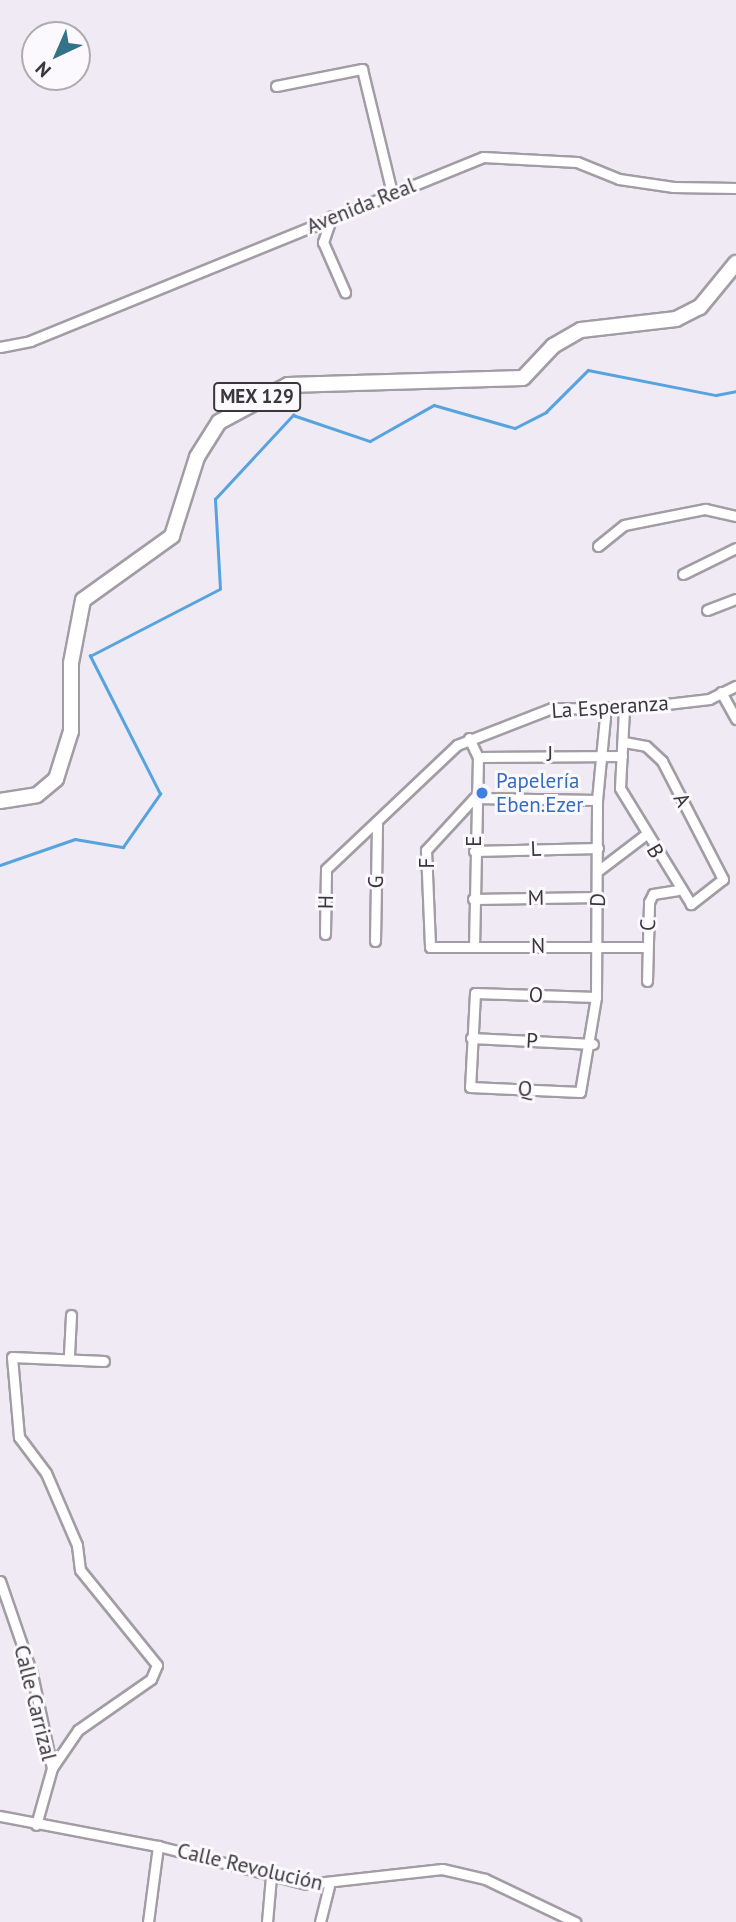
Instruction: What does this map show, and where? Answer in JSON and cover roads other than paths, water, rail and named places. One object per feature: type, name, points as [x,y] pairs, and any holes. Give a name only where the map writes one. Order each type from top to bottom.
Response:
[{"type":"main road","name":"MEX 129","points":[[0,801],[37,795],[56,779],[71,731],[71,663],[83,600],[172,536],[197,457],[219,422],[288,384],[523,378],[553,346],[581,330],[676,319],[700,307],[736,262]]},
{"type":"street","points":[[276,86],[362,69],[392,193]]},
{"type":"street","name":"Avenida Real","points":[[0,347],[54,332],[332,216],[483,157],[577,162],[619,178],[673,187],[736,188]]},
{"type":"street","points":[[332,216],[323,242],[345,292]]},
{"type":"street","points":[[598,546],[624,525],[705,509],[736,516]]},
{"type":"street","points":[[683,574],[736,548]]},
{"type":"street","points":[[707,610],[736,599]]},
{"type":"street","name":"La Esperanza","points":[[327,869],[469,738],[552,708],[624,709],[722,692],[736,686]]},
{"type":"street","points":[[722,692],[736,719]]},
{"type":"street","name":"D","points":[[580,1092],[593,1044],[599,870],[597,800],[605,754],[606,708]]},
{"type":"street","points":[[622,756],[624,709]]},
{"type":"street","points":[[469,738],[478,757]]},
{"type":"street","name":"A","points":[[624,742],[646,746],[662,761],[723,879],[691,904],[677,890]]},
{"type":"street","name":"J","points":[[478,757],[605,754],[622,756]]},
{"type":"street","name":"B","points":[[622,756],[620,788],[677,890]]},
{"type":"street","name":"E","points":[[474,946],[474,798],[478,757]]},
{"type":"street","points":[[474,798],[597,800]]},
{"type":"street","name":"F","points":[[430,947],[426,850],[474,798]]},
{"type":"street","name":"G","points":[[375,941],[377,822]]},
{"type":"street","points":[[599,870],[645,835]]},
{"type":"street","name":"L","points":[[474,851],[598,848]]},
{"type":"street","name":"H","points":[[325,934],[327,869]]},
{"type":"street","name":"C","points":[[647,981],[646,947],[653,894],[677,890]]},
{"type":"street","name":"M","points":[[473,899],[598,897]]},
{"type":"street","name":"N","points":[[430,947],[646,947]]},
{"type":"street","name":"O","points":[[471,1038],[475,993],[596,998]]},
{"type":"street","name":"P","points":[[471,1038],[593,1044]]},
{"type":"street","name":"Q","points":[[471,1038],[470,1087],[580,1092]]},
{"type":"street","points":[[69,1355],[71,1315]]},
{"type":"street","points":[[52,1768],[78,1730],[151,1679],[157,1665],[86,1582],[46,1473],[19,1437],[12,1357],[69,1355],[104,1361]]},
{"type":"street","name":"Calle Carrizal","points":[[0,1581],[32,1674],[52,1768],[36,1825]]},
{"type":"street","name":"Calle Revolución","points":[[0,1816],[36,1825],[158,1846],[271,1876],[329,1886],[442,1869],[485,1879],[575,1922]]},
{"type":"street","points":[[148,1922],[158,1846]]},
{"type":"street","points":[[267,1922],[271,1876]]},
{"type":"street","points":[[320,1922],[329,1886]]},
{"type":"waterway","points":[[0,865],[75,839],[123,847],[160,794],[90,656],[220,589],[215,499],[293,415],[370,441],[434,405],[515,428],[546,412],[588,370],[716,395],[736,391]]},
{"type":"place","name":"Papelería Eben.Ezer","points":[[482,793]]}]
